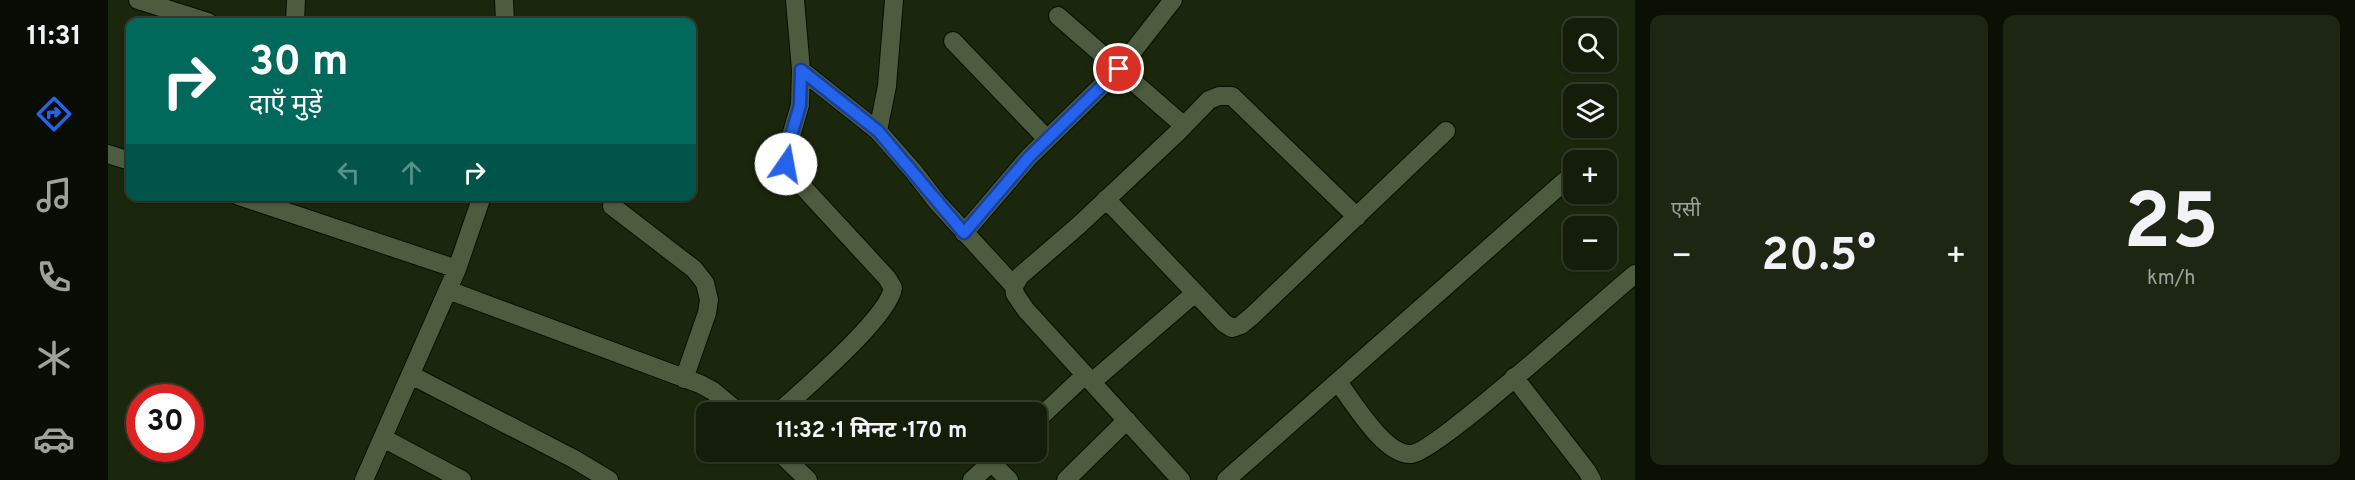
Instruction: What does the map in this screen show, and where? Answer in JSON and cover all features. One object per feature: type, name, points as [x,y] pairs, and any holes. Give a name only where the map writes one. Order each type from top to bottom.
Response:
[{"type":"street","points":[[138,0],[195,18]]},
{"type":"street","points":[[295,18],[296,0]]},
{"type":"street","points":[[504,0],[505,18]]},
{"type":"street","points":[[790,402],[869,327],[892,298],[893,288],[887,278],[793,176],[786,164],[786,153],[800,105],[801,70],[795,0]]},
{"type":"street","points":[[878,131],[887,86],[894,0]]},
{"type":"street","points":[[964,233],[1029,157],[1119,69],[1173,0]]},
{"type":"street","points":[[1058,16],[1183,125]]},
{"type":"street","points":[[953,40],[1047,139]]},
{"type":"street","points":[[801,70],[878,131],[964,233],[1014,286],[1015,294],[1026,309],[1181,480]]},
{"type":"street","points":[[1014,286],[1020,276],[1106,199],[1209,100],[1220,96],[1232,96],[1357,217]]},
{"type":"street","points":[[1106,199],[1224,323],[1232,328],[1241,325],[1446,131]]},
{"type":"street","points":[[108,154],[126,160]]},
{"type":"street","points":[[1226,480],[1563,183]]},
{"type":"street","points":[[254,201],[457,269]]},
{"type":"street","points":[[364,480],[457,269],[480,201]]},
{"type":"street","points":[[612,206],[694,269],[705,283],[709,300],[707,313],[684,379]]},
{"type":"street","points":[[1338,382],[1381,438],[1400,452],[1412,454],[1422,450],[1464,420],[1635,274]]},
{"type":"street","points":[[448,290],[684,379],[713,391],[726,402]]},
{"type":"street","points":[[1047,412],[1195,293]]},
{"type":"street","points":[[411,375],[574,459],[609,480]]},
{"type":"street","points":[[1514,377],[1592,480]]},
{"type":"street","points":[[1078,476],[1127,420]]},
{"type":"street","points":[[383,438],[462,480]]},
{"type":"street","points":[[789,462],[808,480]]},
{"type":"street","points":[[972,480],[992,462]]},
{"type":"street","points":[[999,462],[1008,480]]},
{"type":"route","points":[[786,164],[786,153],[800,105],[801,70],[878,131],[964,233],[1029,157],[1119,69]]}]
